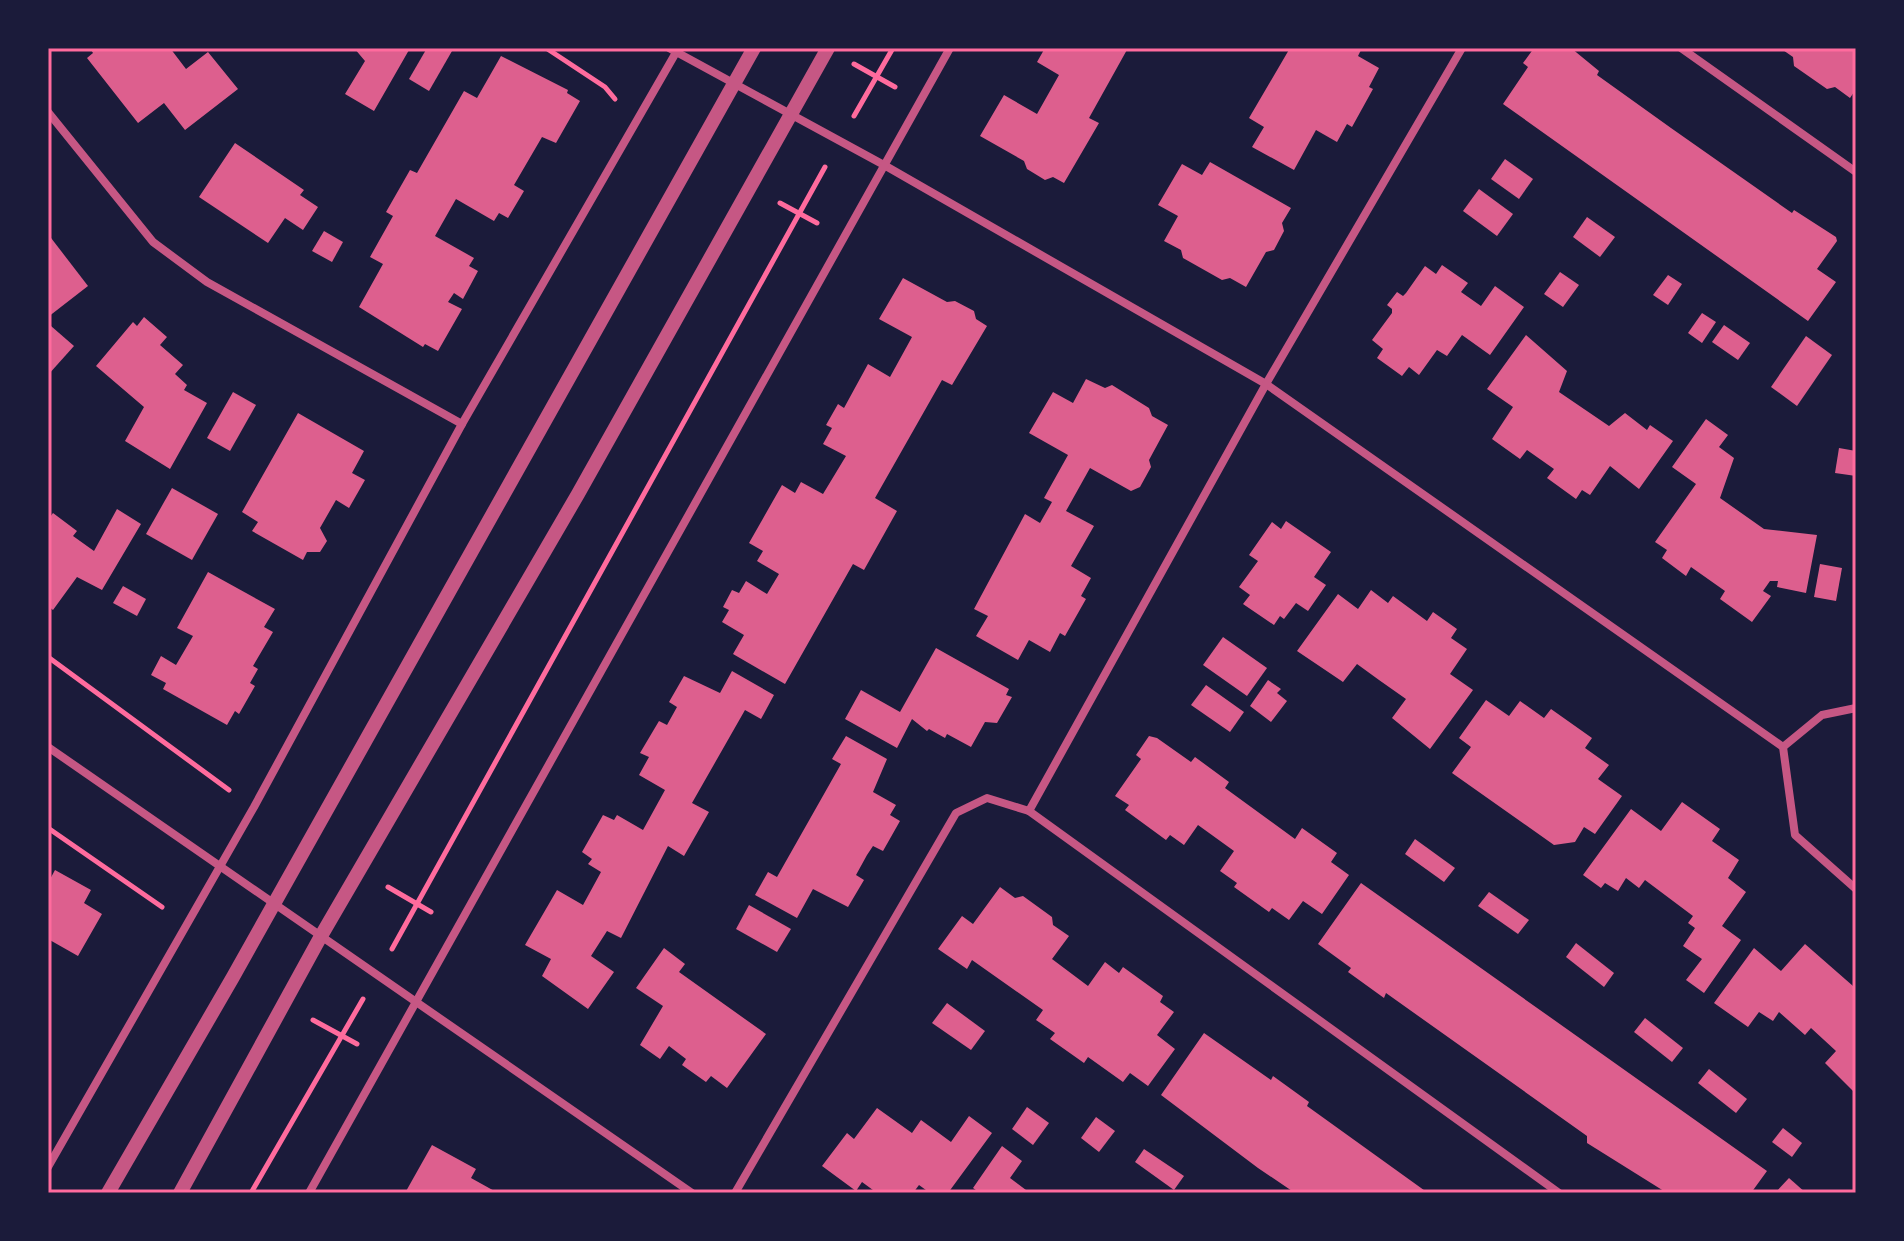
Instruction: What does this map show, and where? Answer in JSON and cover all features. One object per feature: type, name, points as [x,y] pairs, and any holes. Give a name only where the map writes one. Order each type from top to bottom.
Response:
[{"type":"street","points":[[108,1193],[754,48]]},
{"type":"street","points":[[309,1193],[950,48]]},
{"type":"street","points":[[1029,811],[1266,384],[1462,48]]},
{"type":"street","points":[[1681,48],[1856,172]]},
{"type":"street","points":[[48,1167],[254,807],[462,424],[635,125],[675,49],[1266,384],[1783,747],[1795,835],[1856,889]]},
{"type":"street","points":[[180,1193],[321,936],[570,508],[828,49]]},
{"type":"street","points":[[48,112],[153,242],[207,282],[462,424]]},
{"type":"street","points":[[1783,747],[1822,715],[1856,708]]},
{"type":"street","points":[[48,747],[692,1193]]},
{"type":"street","points":[[735,1193],[956,813],[987,798],[1029,811],[1559,1193]]},
{"type":"path","points":[[546,48],[605,87],[635,125]]},
{"type":"path","points":[[251,1193],[378,974],[893,48]]},
{"type":"path","points":[[828,49],[920,101]]},
{"type":"path","points":[[48,657],[254,807]]},
{"type":"path","points":[[48,828],[187,925]]},
{"type":"building","points":[[90,48],[170,48],[186,69],[208,52],[238,89],[185,130],[164,103],[138,123],[87,58],[93,53]]},
{"type":"building","points":[[354,48],[409,50],[374,111],[345,94],[365,61]]},
{"type":"building","points":[[427,48],[452,51],[429,91],[409,79]]},
{"type":"building","points":[[1045,48],[1128,48],[1089,118],[1099,123],[1064,183],[1053,177],[1045,180],[1027,169],[1024,161],[980,136],[1004,95],[1037,114],[1059,75],[1037,62]]},
{"type":"building","points":[[1290,48],[1362,48],[1358,56],[1379,68],[1369,87],[1373,89],[1352,127],[1347,124],[1337,142],[1316,130],[1294,170],[1252,147],[1264,127],[1249,118]]},
{"type":"building","points":[[1534,48],[1571,48],[1599,71],[1597,75],[1671,128],[1792,213],[1794,210],[1836,237],[1837,241],[1817,269],[1836,282],[1808,321],[1503,104],[1528,67],[1523,63]]},
{"type":"building","points":[[1780,48],[1856,48],[1856,89],[1850,98],[1835,87],[1827,89],[1794,66],[1793,57]]},
{"type":"building","points":[[501,56],[568,90],[567,93],[580,101],[556,143],[542,137],[514,185],[524,191],[508,218],[499,213],[494,221],[456,199],[435,236],[474,258],[469,266],[478,271],[463,299],[454,293],[448,302],[462,309],[438,351],[425,344],[423,347],[359,307],[383,264],[370,257],[393,216],[386,212],[410,170],[417,173],[464,91],[477,98]]},
{"type":"building","points":[[235,143],[304,190],[300,195],[318,207],[303,230],[285,218],[268,243],[199,197]]},
{"type":"building","points":[[1505,159],[1533,179],[1519,199],[1491,179]]},
{"type":"building","points":[[1210,162],[1291,208],[1282,223],[1284,231],[1274,250],[1266,252],[1246,287],[1230,278],[1222,280],[1183,258],[1181,250],[1164,241],[1178,216],[1158,205],[1182,164],[1202,175]]},
{"type":"building","points":[[1479,189],[1513,214],[1497,236],[1463,211]]},
{"type":"building","points":[[1587,217],[1615,237],[1600,257],[1573,237]]},
{"type":"building","points":[[324,231],[343,242],[332,262],[312,251]]},
{"type":"building","points":[[48,234],[88,286],[48,317]]},
{"type":"building","points":[[1442,265],[1468,283],[1461,292],[1481,306],[1495,286],[1524,307],[1490,355],[1462,335],[1447,356],[1437,350],[1419,375],[1409,367],[1402,376],[1377,358],[1383,349],[1372,340],[1392,313],[1387,305],[1397,292],[1403,296],[1425,266],[1436,274]]},
{"type":"building","points":[[1560,272],[1579,285],[1563,307],[1544,294]]},
{"type":"building","points":[[1668,275],[1682,284],[1668,305],[1653,295]]},
{"type":"building","points":[[903,278],[947,302],[955,301],[974,311],[976,319],[987,326],[952,385],[942,380],[875,498],[897,511],[864,570],[853,564],[785,684],[733,654],[744,635],[722,622],[729,610],[723,607],[732,590],[739,593],[746,581],[767,594],[779,574],[757,561],[763,551],[749,543],[782,485],[795,493],[801,482],[823,494],[846,456],[823,444],[832,428],[826,425],[838,404],[844,408],[868,364],[890,377],[912,337],[879,319]]},
{"type":"building","points":[[1702,313],[1716,322],[1702,343],[1688,333]]},
{"type":"building","points":[[144,317],[167,337],[160,345],[183,365],[175,374],[187,385],[184,390],[207,403],[170,469],[125,441],[144,407],[96,366],[133,322],[137,326]]},
{"type":"building","points":[[1724,325],[1750,343],[1738,360],[1712,342]]},
{"type":"building","points":[[51,326],[74,346],[48,375],[48,330]]},
{"type":"building","points":[[1526,335],[1567,371],[1559,392],[1609,426],[1625,413],[1647,430],[1650,425],[1673,441],[1639,489],[1610,466],[1590,495],[1582,490],[1576,499],[1547,478],[1554,469],[1527,450],[1520,459],[1492,439],[1513,407],[1487,389]]},
{"type":"building","points":[[1806,336],[1832,355],[1797,406],[1771,387]]},
{"type":"building","points":[[1086,379],[1105,388],[1112,385],[1149,408],[1152,416],[1168,425],[1149,460],[1151,467],[1140,487],[1131,491],[1090,468],[1066,511],[1094,526],[1071,566],[1091,578],[1081,596],[1086,599],[1065,636],[1060,633],[1050,652],[1029,640],[1018,660],[976,636],[988,616],[974,609],[1025,514],[1040,523],[1052,502],[1044,498],[1068,455],[1029,433],[1053,392],[1073,403]]},
{"type":"building","points":[[233,392],[256,405],[230,451],[207,438]]},
{"type":"building","points":[[298,413],[364,451],[352,473],[365,480],[349,508],[336,500],[320,528],[327,541],[320,552],[307,552],[303,560],[252,531],[258,522],[242,512]]},
{"type":"building","points":[[1706,419],[1728,435],[1719,447],[1734,458],[1720,498],[1764,529],[1817,535],[1806,593],[1777,587],[1778,581],[1770,581],[1763,591],[1771,596],[1752,622],[1720,599],[1725,591],[1691,567],[1686,576],[1662,558],[1667,550],[1655,542],[1696,484],[1672,467]]},
{"type":"building","points":[[1839,448],[1856,451],[1856,476],[1835,473]]},
{"type":"building","points":[[172,488],[218,514],[192,560],[146,534]]},
{"type":"building","points":[[117,509],[141,524],[102,590],[77,577],[53,610],[48,606],[48,520],[53,513],[77,531],[73,536],[94,551]]},
{"type":"building","points":[[1286,521],[1331,552],[1314,577],[1326,585],[1308,611],[1296,603],[1284,619],[1280,616],[1274,625],[1243,604],[1250,595],[1239,587],[1258,561],[1249,555],[1272,522],[1281,529]]},
{"type":"building","points":[[1820,564],[1842,568],[1836,601],[1814,597]]},
{"type":"building","points":[[208,572],[275,609],[264,627],[273,632],[253,666],[258,669],[250,683],[255,686],[239,714],[235,711],[227,725],[163,689],[166,683],[151,675],[161,656],[176,665],[193,636],[177,628]]},
{"type":"building","points":[[123,586],[146,599],[137,616],[113,603]]},
{"type":"building","points":[[1371,590],[1388,603],[1393,596],[1427,621],[1433,612],[1457,629],[1451,638],[1467,649],[1450,674],[1473,690],[1430,749],[1392,718],[1406,699],[1357,664],[1343,682],[1297,651],[1338,594],[1358,609]]},
{"type":"building","points":[[1223,637],[1267,668],[1247,696],[1203,665]]},
{"type":"building","points":[[936,648],[1009,689],[1006,695],[1012,697],[997,723],[985,722],[971,747],[947,734],[945,738],[929,729],[927,731],[912,719],[897,748],[845,719],[861,690],[900,712]]},
{"type":"building","points":[[732,671],[774,695],[761,719],[745,710],[692,803],[709,812],[684,856],[668,846],[621,938],[607,931],[591,956],[614,972],[588,1009],[542,976],[551,959],[525,945],[557,890],[583,905],[601,872],[588,864],[592,859],[582,852],[603,815],[614,820],[617,815],[643,830],[665,790],[639,775],[649,757],[640,753],[659,721],[667,725],[677,707],[669,702],[684,676],[720,693]]},
{"type":"building","points":[[1268,680],[1281,689],[1277,693],[1287,701],[1271,722],[1250,706]]},
{"type":"building","points":[[1206,685],[1244,712],[1230,732],[1191,705]]},
{"type":"building","points":[[1486,700],[1509,716],[1520,701],[1544,718],[1551,709],[1592,738],[1585,748],[1609,765],[1598,779],[1622,796],[1595,834],[1584,827],[1575,842],[1554,845],[1452,773],[1471,747],[1459,738]]},
{"type":"building","points":[[846,736],[887,759],[873,792],[896,805],[890,815],[900,821],[883,851],[873,846],[867,855],[856,875],[864,880],[848,907],[813,889],[797,918],[755,895],[768,872],[777,877],[841,764],[832,759]]},
{"type":"building","points":[[1149,736],[1157,738],[1191,762],[1195,757],[1229,782],[1225,788],[1295,839],[1302,828],[1337,853],[1331,862],[1349,875],[1322,914],[1303,901],[1289,920],[1272,908],[1269,912],[1234,887],[1237,883],[1220,871],[1234,851],[1198,825],[1184,845],[1170,835],[1166,840],[1125,810],[1129,805],[1115,796],[1141,759],[1136,755]]},
{"type":"building","points":[[1682,802],[1720,829],[1712,841],[1739,860],[1728,878],[1746,892],[1722,926],[1741,940],[1704,993],[1686,980],[1702,959],[1683,946],[1695,928],[1688,923],[1693,916],[1645,880],[1639,888],[1626,878],[1618,891],[1605,883],[1601,888],[1583,875],[1631,809],[1661,831]]},
{"type":"building","points":[[1415,839],[1455,868],[1444,882],[1405,854]]},
{"type":"building","points":[[55,870],[91,890],[84,903],[102,914],[78,956],[48,939],[48,883]]},
{"type":"building","points":[[1361,883],[1767,1171],[1751,1193],[1667,1193],[1587,1143],[1587,1136],[1386,993],[1384,998],[1348,972],[1351,968],[1318,944]]},
{"type":"building","points":[[1000,887],[1015,898],[1023,896],[1052,917],[1053,925],[1069,936],[1052,959],[1088,986],[1105,962],[1119,973],[1123,967],[1163,996],[1160,1002],[1174,1012],[1157,1035],[1175,1049],[1148,1086],[1130,1073],[1123,1082],[1088,1057],[1084,1063],[1050,1039],[1055,1033],[1036,1020],[1043,1010],[972,960],[967,969],[938,949],[962,916],[973,924]]},
{"type":"building","points":[[1489,892],[1529,920],[1518,934],[1478,906]]},
{"type":"building","points":[[749,905],[791,929],[777,952],[736,929]]},
{"type":"building","points":[[1576,943],[1614,973],[1604,987],[1566,957]]},
{"type":"building","points":[[1805,944],[1853,986],[1856,982],[1856,1094],[1825,1063],[1836,1051],[1811,1028],[1805,1035],[1779,1012],[1773,1021],[1759,1012],[1748,1027],[1714,1003],[1754,948],[1781,971]]},
{"type":"building","points":[[664,948],[685,964],[679,972],[766,1034],[727,1088],[711,1076],[706,1082],[682,1065],[686,1059],[669,1046],[660,1059],[640,1045],[663,1006],[636,988]]},
{"type":"building","points":[[947,1003],[985,1031],[971,1050],[932,1023]]},
{"type":"building","points":[[1645,1018],[1683,1048],[1672,1062],[1634,1032]]},
{"type":"building","points":[[1204,1033],[1271,1080],[1273,1076],[1309,1102],[1307,1106],[1428,1193],[1295,1193],[1258,1168],[1161,1095]]},
{"type":"building","points":[[1709,1069],[1747,1099],[1736,1113],[1698,1083]]},
{"type":"building","points":[[1027,1107],[1049,1123],[1033,1145],[1012,1129]]},
{"type":"building","points":[[877,1108],[912,1133],[921,1120],[951,1142],[969,1116],[992,1133],[948,1193],[930,1193],[919,1185],[913,1193],[877,1193],[862,1182],[856,1191],[822,1166],[847,1133],[854,1139]]},
{"type":"building","points":[[1096,1117],[1115,1131],[1099,1152],[1081,1138]]},
{"type":"building","points":[[1783,1128],[1802,1143],[1792,1157],[1772,1142]]},
{"type":"building","points":[[432,1145],[476,1169],[471,1178],[498,1193],[405,1193]]},
{"type":"building","points":[[1002,1146],[1022,1161],[1010,1178],[1030,1193],[980,1193],[973,1188]]},
{"type":"building","points":[[1144,1149],[1184,1176],[1174,1190],[1135,1162]]},
{"type":"building","points":[[1789,1178],[1806,1193],[1775,1193]]}]
